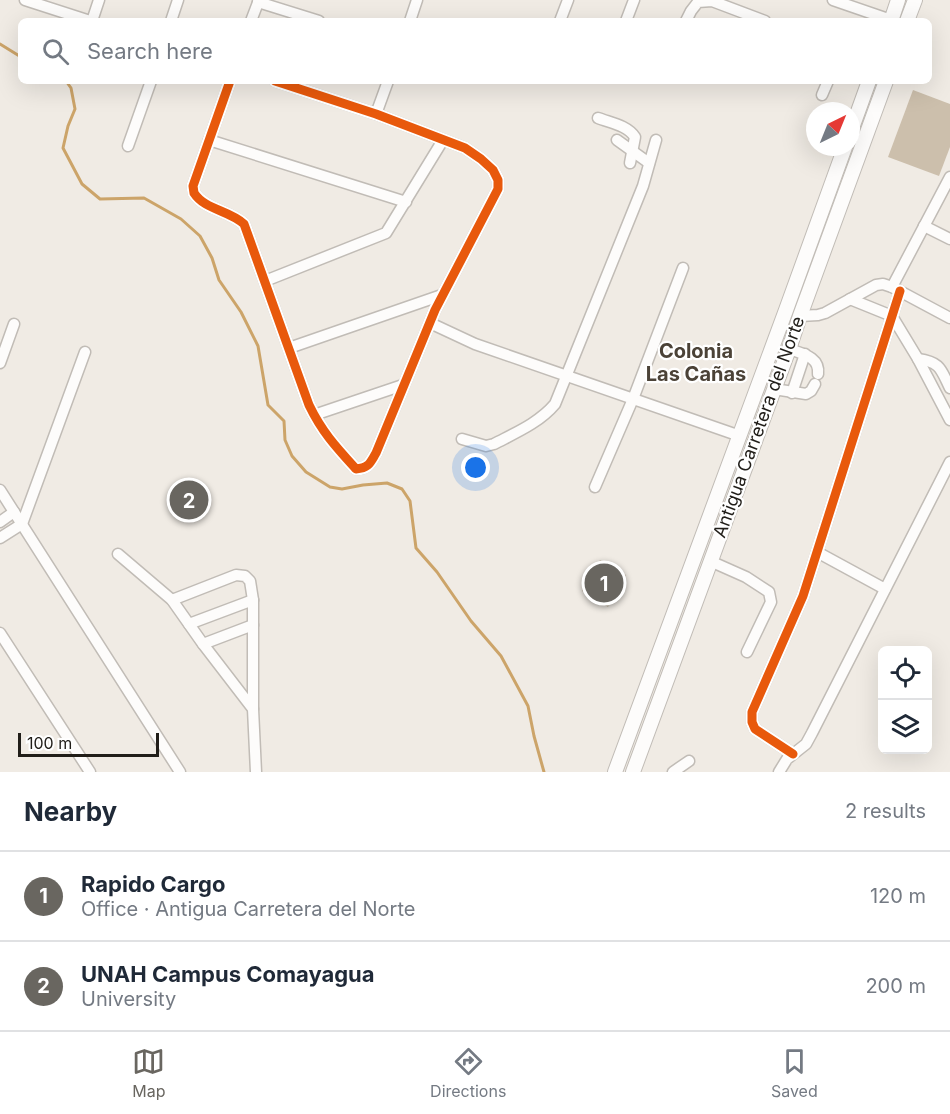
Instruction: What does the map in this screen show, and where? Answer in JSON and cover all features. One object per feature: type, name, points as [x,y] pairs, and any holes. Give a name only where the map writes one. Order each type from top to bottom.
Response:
[{"type":"main road","points":[[892,18],[898,0]]},
{"type":"main road","points":[[909,18],[915,0]]},
{"type":"main road","points":[[860,106],[868,84]]},
{"type":"main road","name":"Antigua Carretera del Norte","points":[[637,770],[710,561],[885,84]]},
{"type":"main road","name":"Antigua Carretera del Norte","points":[[615,772],[842,156]]},
{"type":"street","points":[[25,0],[82,18]]},
{"type":"street","points":[[92,18],[99,0]]},
{"type":"street","points":[[172,18],[178,0]]},
{"type":"street","points":[[411,18],[417,0]]},
{"type":"street","points":[[561,18],[568,0]]},
{"type":"street","points":[[627,18],[634,0]]},
{"type":"street","points":[[832,0],[885,18]]},
{"type":"street","points":[[252,18],[258,1],[310,18]]},
{"type":"street","points":[[688,18],[698,2],[712,1],[757,18]]},
{"type":"street","points":[[128,146],[150,84]]},
{"type":"street","points":[[229,84],[194,186],[194,193],[203,203],[244,224],[314,415],[326,435],[356,469],[363,468],[368,465],[376,453],[442,295],[498,189],[498,180],[493,170],[465,148],[376,114],[284,84]]},
{"type":"street","points":[[376,114],[387,84]]},
{"type":"street","points":[[822,95],[827,84]]},
{"type":"street","points":[[598,118],[624,127],[634,134],[630,163]]},
{"type":"street","points":[[209,140],[406,202]]},
{"type":"street","points":[[265,281],[386,233],[443,140]]},
{"type":"street","points":[[617,140],[650,163]]},
{"type":"street","points":[[462,440],[486,446],[494,444],[537,421],[555,404],[643,186],[656,140]]},
{"type":"street","points":[[793,754],[755,729],[752,712],[803,596],[892,316],[896,289],[924,226],[950,177]]},
{"type":"street","points":[[924,226],[950,239]]},
{"type":"street","points":[[595,487],[633,399],[683,268]]},
{"type":"street","points":[[800,316],[818,315],[876,285],[883,284],[950,318]]},
{"type":"street","points":[[289,348],[442,295]]},
{"type":"street","points":[[850,299],[892,316],[950,420]]},
{"type":"street","points":[[430,323],[475,344],[740,436]]},
{"type":"street","points":[[0,363],[14,324]]},
{"type":"street","points":[[774,389],[806,394],[811,391],[816,379],[819,366],[816,362],[805,354],[789,349]]},
{"type":"street","points":[[0,538],[22,524],[85,352]]},
{"type":"street","points":[[792,393],[805,354]]},
{"type":"street","points":[[918,359],[930,360],[940,367],[950,388]]},
{"type":"street","points":[[314,415],[403,385]]},
{"type":"street","points":[[779,772],[787,759],[806,744],[950,462]]},
{"type":"street","points":[[0,490],[180,772]]},
{"type":"street","points":[[0,522],[14,512]]},
{"type":"street","points":[[817,552],[885,589]]},
{"type":"street","points":[[118,554],[172,600],[254,709]]},
{"type":"street","points":[[710,561],[746,577],[769,592],[771,602],[747,652]]},
{"type":"street","points":[[172,600],[236,576],[247,577],[250,581],[253,600],[257,771]]},
{"type":"street","points":[[189,624],[253,600]]},
{"type":"street","points":[[203,644],[253,625]]},
{"type":"street","points":[[0,633],[90,772]]},
{"type":"street","points":[[673,772],[689,761]]},
{"type":"building","points":[[913,90],[950,104],[950,147],[939,176],[888,157]]},
{"type":"building","points":[[600,560],[626,575],[608,607],[582,591]]},
{"type":"waterway","points":[[0,44],[18,55]]},
{"type":"waterway","points":[[68,84],[75,109],[63,148],[82,184],[100,199],[144,198],[181,219],[200,236],[212,258],[219,280],[241,312],[258,346],[268,405],[284,421],[285,440],[292,456],[306,472],[330,487],[342,489],[387,483],[402,489],[410,501],[416,548],[437,572],[471,621],[501,656],[528,706],[544,772]]},
{"type":"cycle path","points":[[229,84],[193,186],[194,193],[204,203],[244,224],[309,405],[324,431],[356,469],[369,464],[376,453],[435,310],[498,189],[498,180],[493,170],[465,148],[376,114],[284,84]]},
{"type":"cycle path","points":[[793,754],[755,729],[752,712],[803,596],[900,291]]},
{"type":"place","name":"UNAH Campus Comayagua","points":[[189,500]]},
{"type":"place","name":"Rapido Cargo","points":[[604,583]]},
{"type":"district","name":"Colonia Las Cañas","points":[[696,362]]}]
